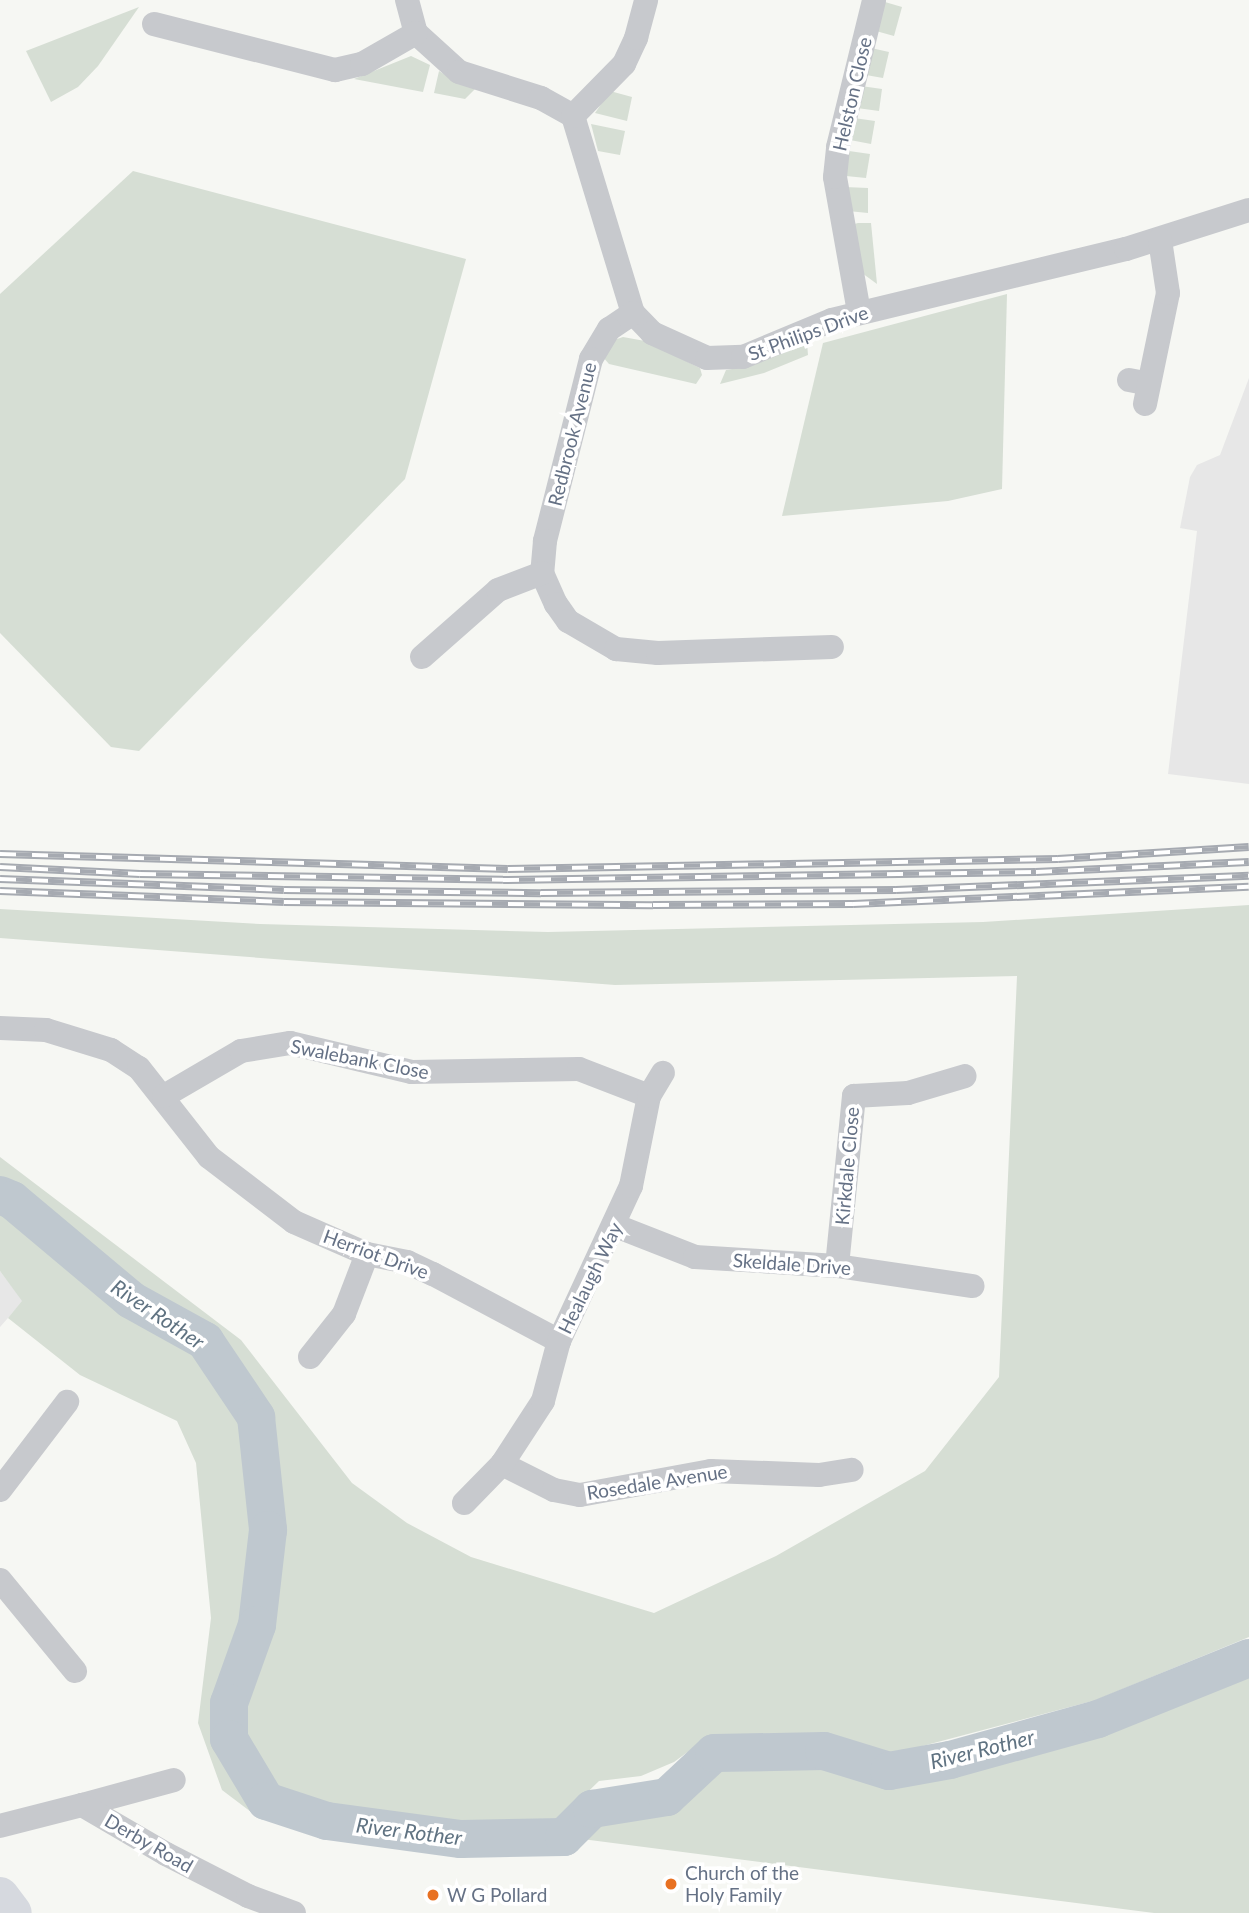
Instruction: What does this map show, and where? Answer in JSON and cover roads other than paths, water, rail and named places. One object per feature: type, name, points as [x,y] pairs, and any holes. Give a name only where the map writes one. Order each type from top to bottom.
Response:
[{"type":"highway","points":[[0,1896],[13,1913]]},
{"type":"street","points":[[407,0],[416,33],[458,72],[541,98],[573,116],[633,313]]},
{"type":"street","points":[[573,116],[624,64],[636,38],[646,0]]},
{"type":"street","name":"Helston Close","points":[[859,312],[835,177],[838,147],[874,0]]},
{"type":"street","points":[[154,24],[219,29],[334,70],[362,64],[416,33]]},
{"type":"street","name":"St Philips Drive","points":[[633,313],[652,333],[707,358],[743,357],[859,312],[1160,240],[1249,210]]},
{"type":"street","points":[[1141,389],[1168,293],[1160,240]]},
{"type":"street","name":"Redbrook Avenue","points":[[542,573],[545,541],[591,359],[608,329],[633,313]]},
{"type":"street","points":[[439,651],[498,590],[542,573],[568,621],[616,649],[658,653],[783,637],[832,647]]},
{"type":"street","name":"Herriot Drive","points":[[0,1028],[46,1030],[111,1050],[139,1068],[164,1096],[209,1157],[261,1200],[294,1222],[367,1254],[416,1266],[559,1341]]},
{"type":"street","name":"Swalebank Close","points":[[164,1096],[241,1051],[290,1043],[412,1072],[579,1069],[649,1096]]},
{"type":"street","name":"Healaugh Way","points":[[464,1503],[502,1464],[543,1401],[559,1341],[616,1226],[631,1186],[649,1096],[663,1073]]},
{"type":"street","name":"Kirkdale Close","points":[[837,1266],[854,1096],[908,1093],[965,1076]]},
{"type":"street","name":"Skeldale Drive","points":[[616,1226],[695,1257],[837,1266],[973,1286]]},
{"type":"street","points":[[310,1357],[322,1328],[354,1295],[367,1254]]},
{"type":"street","points":[[0,1490],[67,1402]]},
{"type":"street","name":"Rosedale Avenue","points":[[502,1464],[554,1490],[580,1495],[711,1471],[820,1484],[852,1470]]},
{"type":"street","points":[[0,1580],[75,1671]]},
{"type":"street","points":[[82,1805],[174,1780]]},
{"type":"street","name":"Derby Road","points":[[0,1826],[82,1805],[166,1854],[248,1896],[294,1913]]},
{"type":"waterway","name":"River Rother","points":[[0,1195],[12,1200],[131,1300],[205,1341],[256,1417],[268,1530],[257,1625],[229,1703],[229,1739],[266,1801],[327,1821],[461,1839],[564,1837],[592,1809],[667,1797],[714,1753],[824,1751],[889,1771],[950,1760],[1098,1719],[1249,1658]]},
{"type":"railway","points":[[0,854],[508,869],[1058,859],[1249,847]]},
{"type":"railway","points":[[0,867],[140,874],[503,880],[1036,872],[1249,862]]},
{"type":"railway","points":[[0,879],[284,890],[541,893],[896,890],[1249,876]]},
{"type":"railway","points":[[0,891],[284,902],[653,905],[853,904],[1249,887]]},
{"type":"place","name":"Church of the Holy Family","points":[[671,1884]]},
{"type":"place","name":"W G Pollard","points":[[433,1895]]}]
